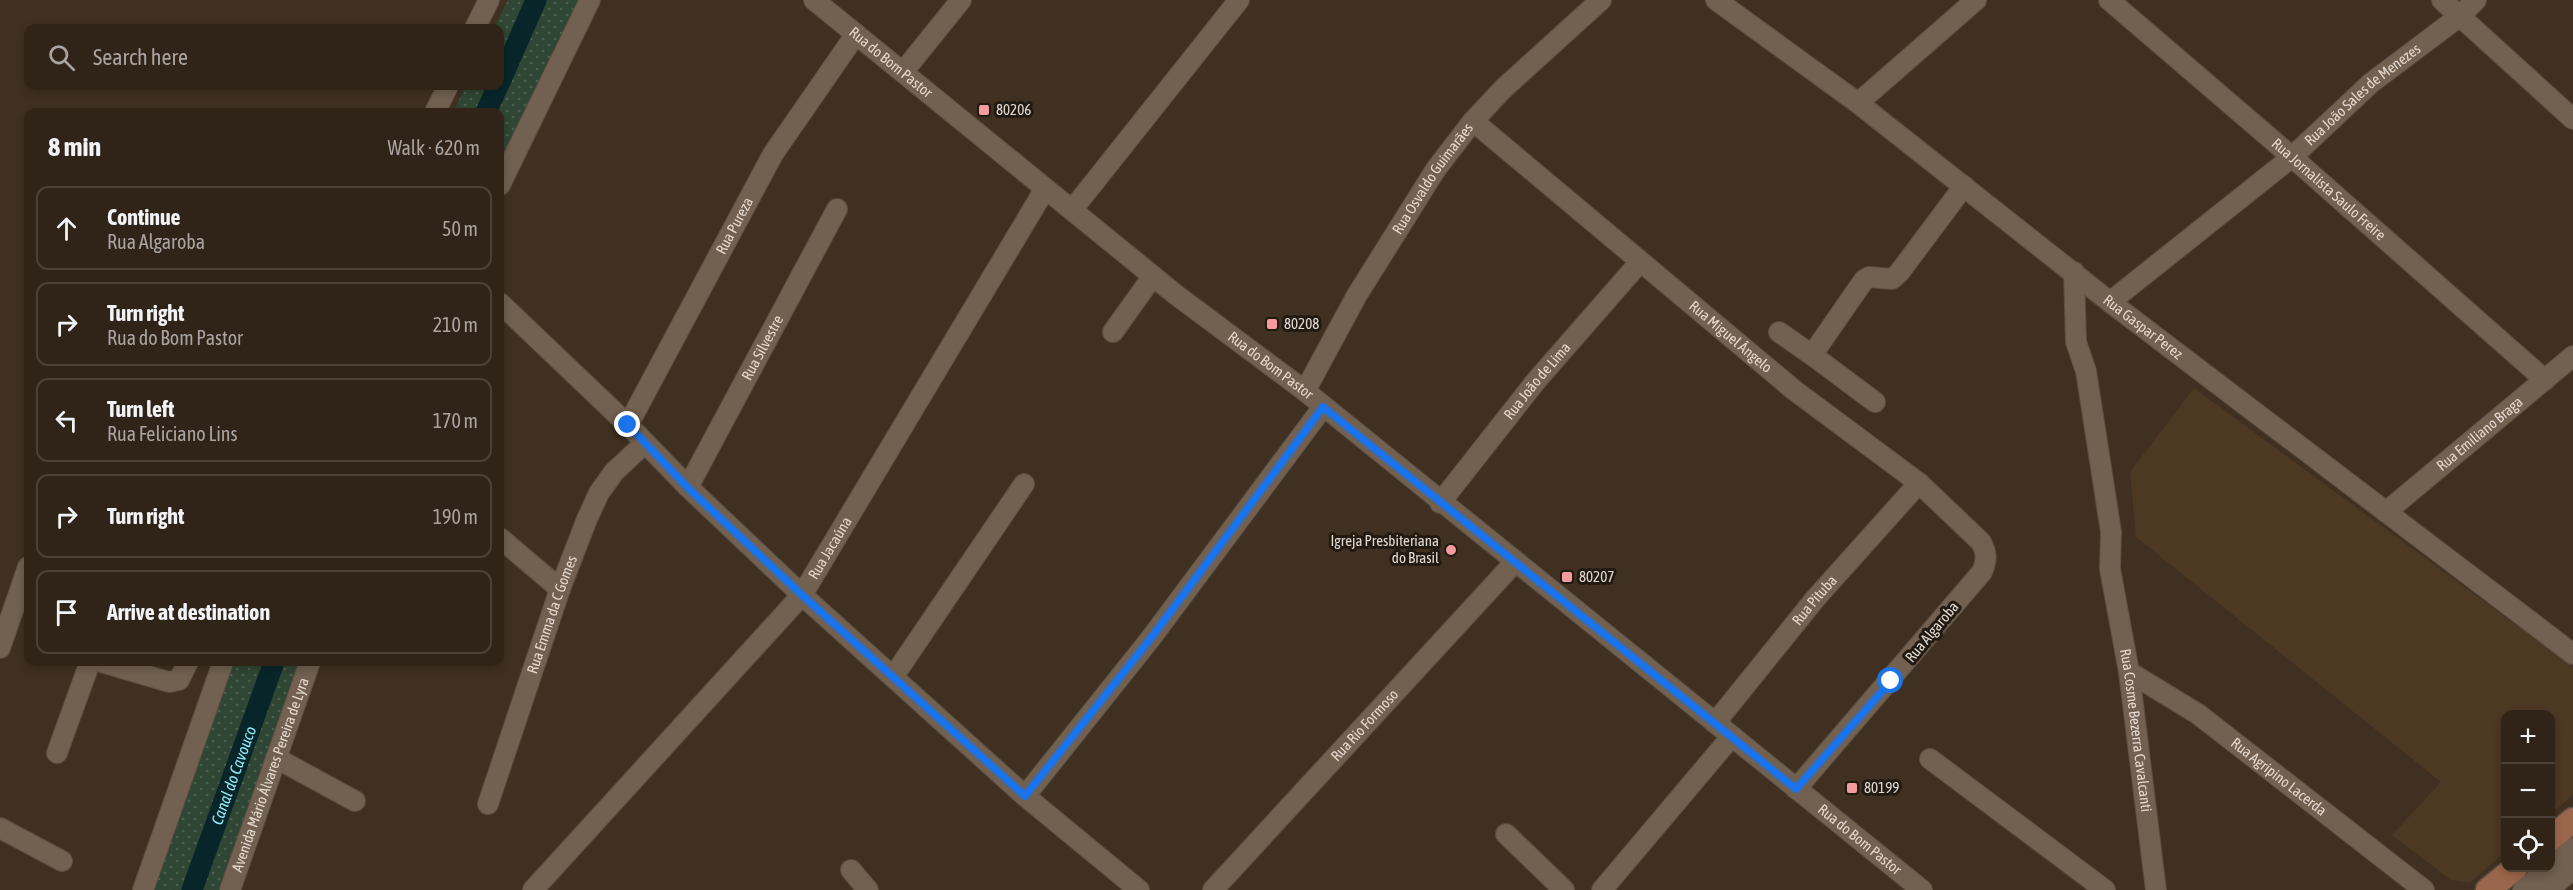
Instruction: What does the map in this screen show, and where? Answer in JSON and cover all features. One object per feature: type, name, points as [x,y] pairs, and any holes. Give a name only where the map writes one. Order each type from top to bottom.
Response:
[{"type":"main road","points":[[2555,835],[2573,820]]},
{"type":"main road","points":[[2488,890],[2510,872]]},
{"type":"street","points":[[477,24],[489,0]]},
{"type":"street","points":[[504,177],[590,0]]},
{"type":"street","name":"Rua do Bom Pastor","points":[[814,0],[1153,276],[1305,391],[1440,503],[1922,890]]},
{"type":"street","points":[[903,72],[961,0]]},
{"type":"street","points":[[1072,210],[1239,0]]},
{"type":"street","name":"Rua Osvaldo Guimarães","points":[[1305,391],[1369,276],[1436,169],[1473,121],[1503,89],[1601,0]]},
{"type":"street","name":"Rua Gaspar Perez","points":[[1716,0],[1858,103],[2110,302],[2573,654]]},
{"type":"street","points":[[1858,103],[1976,0]]},
{"type":"street","name":"Rua Jornalista Saulo Freire","points":[[2109,0],[2292,157],[2545,380]]},
{"type":"street","points":[[2442,0],[2573,119]]},
{"type":"street","name":"Rua João Sales de Menezes","points":[[2110,302],[2292,157],[2371,84],[2460,16],[2476,0]]},
{"type":"street","name":"Rua Pureza","points":[[628,425],[773,154],[856,34]]},
{"type":"street","points":[[437,108],[446,90]]},
{"type":"street","name":"Rua Miguel Ângelo","points":[[1473,121],[1794,390],[1919,483],[1981,542],[1986,551]]},
{"type":"street","points":[[1812,355],[1864,280],[1869,277],[1892,279],[1899,273],[1964,186]]},
{"type":"street","name":"Rua Jacaúna","points":[[544,886],[802,595],[1045,189]]},
{"type":"street","name":"Rua Silvestre","points":[[688,488],[837,209]]},
{"type":"street","name":"Rua João de Lima","points":[[1440,503],[1536,381],[1640,262]]},
{"type":"street","name":"Rua Cosme Bezerra Cavalcanti","points":[[2074,272],[2076,342],[2086,371],[2111,532],[2110,569],[2129,672],[2156,890]]},
{"type":"street","points":[[1113,332],[1153,276]]},
{"type":"street","points":[[504,307],[628,425],[688,488],[802,595],[1025,796],[1139,890]]},
{"type":"street","points":[[1779,332],[1875,402]]},
{"type":"street","name":"Rua Emiliano Braga","points":[[2386,512],[2573,356]]},
{"type":"street","points":[[1025,796],[1151,638],[1323,407]]},
{"type":"street","name":"Rua Emma da C Gomes","points":[[488,804],[560,589],[599,493],[614,472],[644,444]]},
{"type":"street","name":"Rua Pituba","points":[[1715,723],[1815,599],[1919,483]]},
{"type":"street","points":[[893,677],[1024,484]]},
{"type":"street","points":[[504,541],[560,589]]},
{"type":"street","name":"Rua Algaroba","points":[[1796,789],[1982,572],[1986,562],[1986,551]]},
{"type":"street","name":"Rua Rio Formoso","points":[[1213,890],[1515,562]]},
{"type":"street","points":[[0,648],[20,616],[24,592]]},
{"type":"street","points":[[57,753],[89,666]]},
{"type":"street","points":[[115,666],[169,682],[178,680],[186,666]]},
{"type":"street","points":[[143,890],[222,666]]},
{"type":"street","name":"Avenida Mário Álvares Pereira de Lyra","points":[[230,890],[309,666]]},
{"type":"street","name":"Rua Agripino Lacerda","points":[[2129,672],[2198,714],[2424,890]]},
{"type":"street","points":[[1602,890],[1732,736]]},
{"type":"street","points":[[276,758],[355,801]]},
{"type":"street","points":[[1930,759],[2105,890]]},
{"type":"street","points":[[0,828],[62,861]]},
{"type":"street","points":[[1506,834],[1564,890]]},
{"type":"street","points":[[2555,863],[2573,848]]},
{"type":"street","points":[[2548,890],[2573,869]]},
{"type":"street","points":[[851,870],[868,890]]},
{"type":"street","points":[[2523,890],[2544,872]]},
{"type":"shaded area","points":[[2194,388],[2573,667],[2573,795],[2555,811],[2555,710],[2501,710],[2501,856],[2470,883],[2451,880],[2392,835],[2441,782],[2136,537],[2130,472]]},
{"type":"green space","points":[[508,0],[585,0],[504,168],[504,108],[455,108],[464,90],[504,90],[504,24],[496,24]]},
{"type":"green space","points":[[230,666],[302,666],[223,890],[151,890]]},
{"type":"waterway","name":"Canal do Cavouco","points":[[504,73],[536,0]]},
{"type":"waterway","name":"Canal do Cavouco","points":[[488,108],[496,90]]},
{"type":"waterway","name":"Canal do Cavouco","points":[[192,890],[273,666]]},
{"type":"place","name":"80206","points":[[984,110]]},
{"type":"place","name":"80208","points":[[1272,324]]},
{"type":"place","name":"Igreja Presbiteriana do Brasil","points":[[1451,550]]},
{"type":"place","name":"80207","points":[[1567,577]]},
{"type":"place","name":"80199","points":[[1852,788]]},
{"type":"route","points":[[628,425],[688,488],[802,595],[1025,796],[1151,638],[1323,407],[1796,789],[1891,681]]}]
